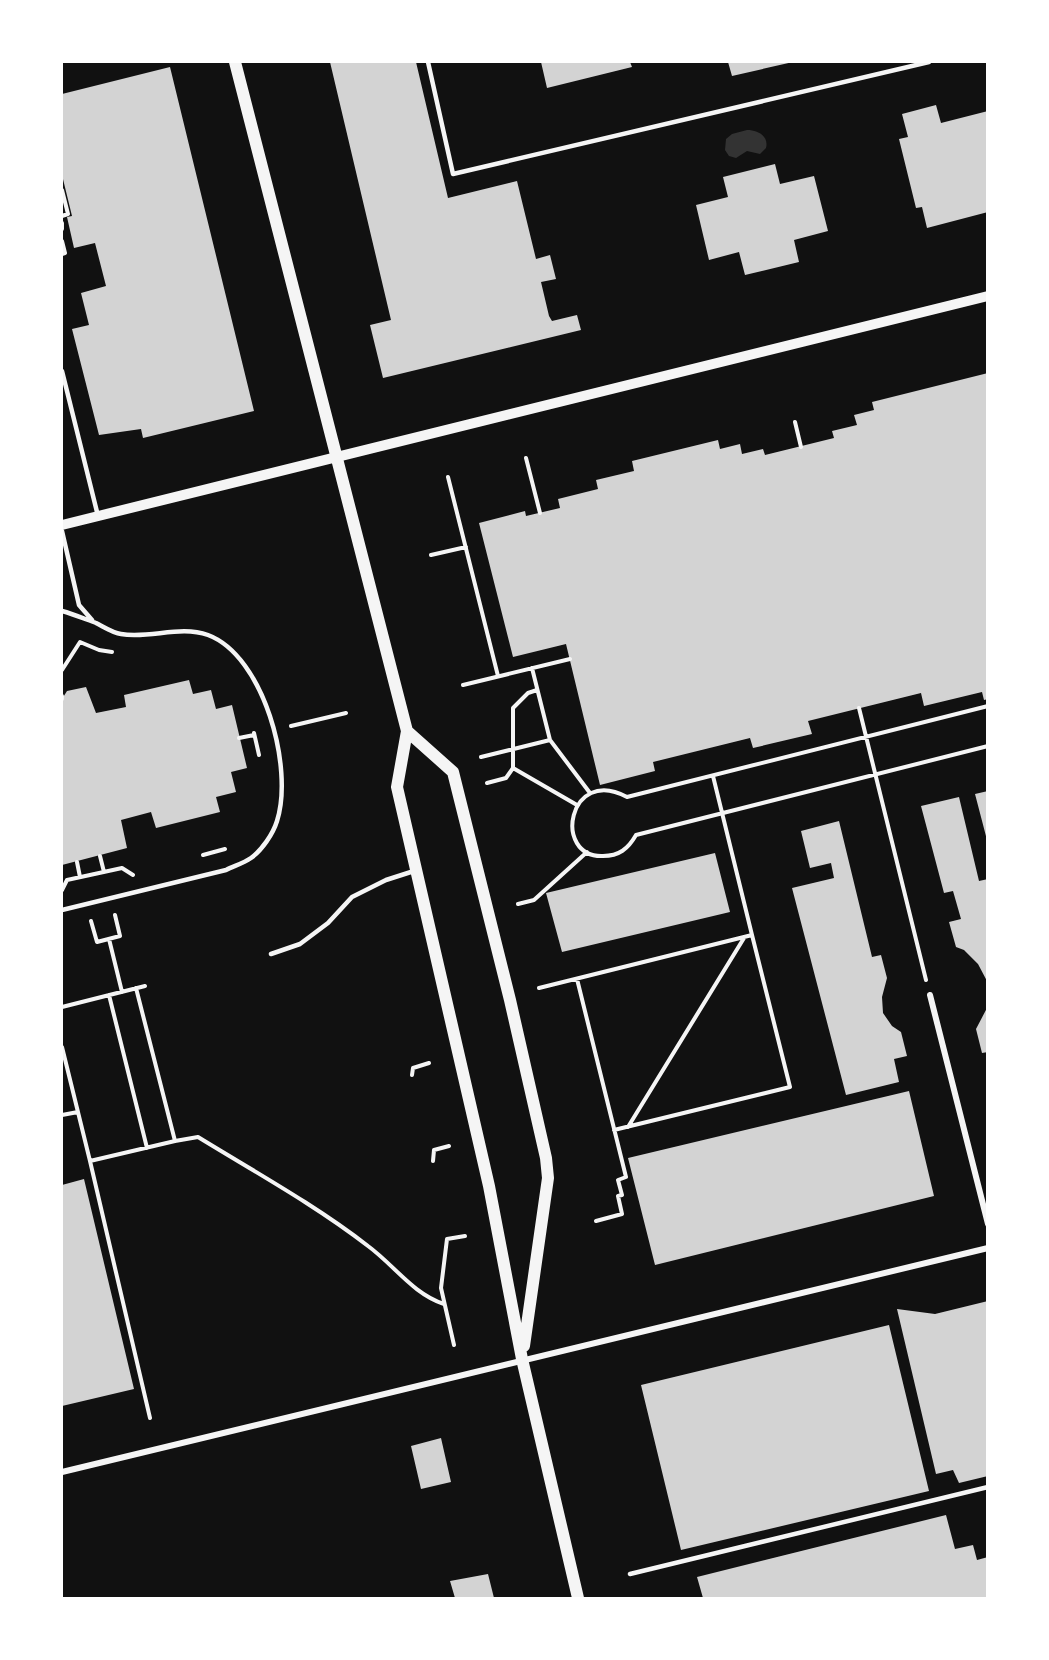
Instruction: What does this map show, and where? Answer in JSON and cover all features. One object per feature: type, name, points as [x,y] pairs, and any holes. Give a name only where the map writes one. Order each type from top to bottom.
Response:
[{"type":"main road","points":[[235,62],[406,731],[397,787],[489,1186],[522,1359],[578,1599]]},
{"type":"main road","points":[[406,731],[453,772],[546,1158],[548,1178],[522,1359]]},
{"type":"street","points":[[62,525],[987,296]]},
{"type":"street","points":[[930,995],[987,1224]]},
{"type":"street","points":[[62,1472],[987,1248]]},
{"type":"lane","points":[[428,62],[453,174],[929,62]]},
{"type":"lane","points":[[62,371],[98,516]]},
{"type":"lane","points":[[62,531],[79,605],[93,622]]},
{"type":"lane","points":[[62,611],[119,634],[135,635],[175,631],[207,635],[233,650],[252,675],[267,711],[280,762],[282,797],[277,821],[268,838],[251,858],[226,870],[62,910]]},
{"type":"lane","points":[[271,954],[300,944],[328,922],[352,897],[386,880],[417,870]]},
{"type":"lane","points":[[630,1574],[987,1488]]},
{"type":"path","points":[[62,190],[68,214],[62,216]]},
{"type":"path","points":[[62,223],[62,229]]},
{"type":"path","points":[[62,241],[65,253],[62,254]]},
{"type":"path","points":[[795,422],[801,447]]},
{"type":"path","points":[[526,458],[540,513]]},
{"type":"path","points":[[448,477],[498,676]]},
{"type":"path","points":[[430,555],[466,547]]},
{"type":"path","points":[[62,670],[80,642],[99,650],[118,654]]},
{"type":"path","points":[[463,685],[570,659]]},
{"type":"path","points":[[532,668],[550,740],[590,793]]},
{"type":"path","points":[[487,783],[506,778],[513,768],[513,708],[528,693],[537,690]]},
{"type":"path","points":[[987,706],[627,798],[617,792],[603,790],[590,793],[577,805],[572,819],[572,831],[576,840],[587,852],[598,856],[614,856],[629,847],[636,835],[987,746]]},
{"type":"path","points":[[859,708],[930,995]]},
{"type":"path","points":[[285,727],[346,713]]},
{"type":"path","points":[[252,725],[259,758]]},
{"type":"path","points":[[239,738],[254,735]]},
{"type":"path","points":[[481,757],[550,740]]},
{"type":"path","points":[[513,768],[577,805]]},
{"type":"path","points":[[614,1130],[790,1086],[712,776]]},
{"type":"path","points":[[200,856],[234,846]]},
{"type":"path","points":[[518,904],[534,900],[587,852]]},
{"type":"path","points":[[100,856],[104,872]]},
{"type":"path","points":[[77,862],[80,877]]},
{"type":"path","points":[[62,891],[67,880],[122,868],[132,875],[144,872]]},
{"type":"path","points":[[91,920],[97,942],[109,939],[120,936],[115,914]]},
{"type":"path","points":[[539,988],[752,935]]},
{"type":"path","points":[[628,1127],[744,937]]},
{"type":"path","points":[[109,939],[122,992]]},
{"type":"path","points":[[577,979],[626,1177],[618,1180],[622,1195],[618,1196],[622,1214],[596,1221]]},
{"type":"path","points":[[62,1007],[145,986]]},
{"type":"path","points":[[136,988],[175,1141]]},
{"type":"path","points":[[109,995],[147,1148]]},
{"type":"path","points":[[62,1047],[150,1418]]},
{"type":"path","points":[[412,1075],[413,1068],[429,1063]]},
{"type":"path","points":[[62,1115],[78,1112]]},
{"type":"path","points":[[90,1161],[198,1137],[299,1198],[369,1246],[428,1299],[444,1304]]},
{"type":"path","points":[[433,1161],[434,1150],[449,1146]]},
{"type":"path","points":[[454,1345],[441,1288],[447,1239],[465,1236]]},
{"type":"shaded area","points":[[747,130],[762,134],[766,140],[766,148],[760,154],[747,151],[736,158],[729,156],[725,150],[726,139],[732,134]]},
{"type":"building","points":[[330,62],[416,62],[448,198],[517,181],[536,259],[550,255],[556,279],[541,282],[549,316],[552,321],[577,315],[581,330],[383,378],[370,325],[391,320]]},
{"type":"building","points":[[541,62],[630,62],[632,67],[547,88]]},
{"type":"building","points":[[728,62],[793,62],[732,76]]},
{"type":"building","points":[[170,67],[254,411],[143,438],[141,429],[99,435],[72,329],[89,325],[81,293],[106,286],[95,243],[74,248],[67,217],[72,216],[62,175],[62,94]]},
{"type":"building","points":[[936,105],[941,123],[988,111],[988,212],[927,228],[922,207],[916,208],[899,139],[908,137],[902,114]]},
{"type":"building","points":[[775,164],[780,184],[814,176],[828,231],[794,240],[799,262],[745,275],[739,252],[709,260],[696,205],[728,197],[723,177]]},
{"type":"building","points":[[988,373],[988,699],[984,700],[982,692],[924,706],[921,693],[808,721],[812,734],[753,748],[750,738],[653,762],[655,771],[600,785],[566,644],[513,657],[479,523],[525,511],[526,516],[560,508],[558,499],[598,489],[596,480],[634,471],[632,461],[718,440],[720,449],[740,444],[742,454],[763,449],[765,455],[834,438],[832,431],[857,425],[854,415],[874,410],[872,402]]},
{"type":"building","points":[[189,680],[193,694],[211,690],[216,709],[232,705],[247,768],[231,772],[236,792],[216,797],[220,812],[156,828],[151,812],[121,820],[127,848],[62,865],[62,699],[67,691],[86,687],[96,713],[126,707],[124,695]]},
{"type":"building","points":[[988,791],[988,840],[987,840],[975,794]]},
{"type":"building","points":[[959,797],[979,881],[988,879],[988,983],[978,964],[964,950],[956,947],[949,922],[961,919],[953,891],[944,893],[921,806]]},
{"type":"building","points":[[839,821],[872,957],[881,955],[887,978],[882,997],[883,1013],[892,1026],[901,1032],[907,1056],[894,1059],[899,1082],[846,1095],[792,888],[834,878],[831,863],[810,868],[801,831]]},
{"type":"building","points":[[715,853],[730,912],[562,952],[546,893]]},
{"type":"building","points":[[987,1008],[988,1052],[982,1053],[976,1029]]},
{"type":"building","points":[[909,1091],[934,1196],[655,1265],[628,1158]]},
{"type":"building","points":[[84,1179],[134,1389],[62,1406],[62,1185]]},
{"type":"building","points":[[988,1301],[988,1476],[959,1483],[953,1470],[936,1474],[897,1309],[935,1314]]},
{"type":"building","points":[[889,1325],[929,1491],[681,1550],[641,1385]]},
{"type":"building","points":[[441,1438],[451,1482],[421,1489],[411,1446]]},
{"type":"building","points":[[946,1515],[955,1549],[973,1545],[977,1560],[988,1557],[988,1598],[703,1598],[697,1577]]},
{"type":"building","points":[[488,1574],[494,1598],[455,1598],[450,1581]]}]
